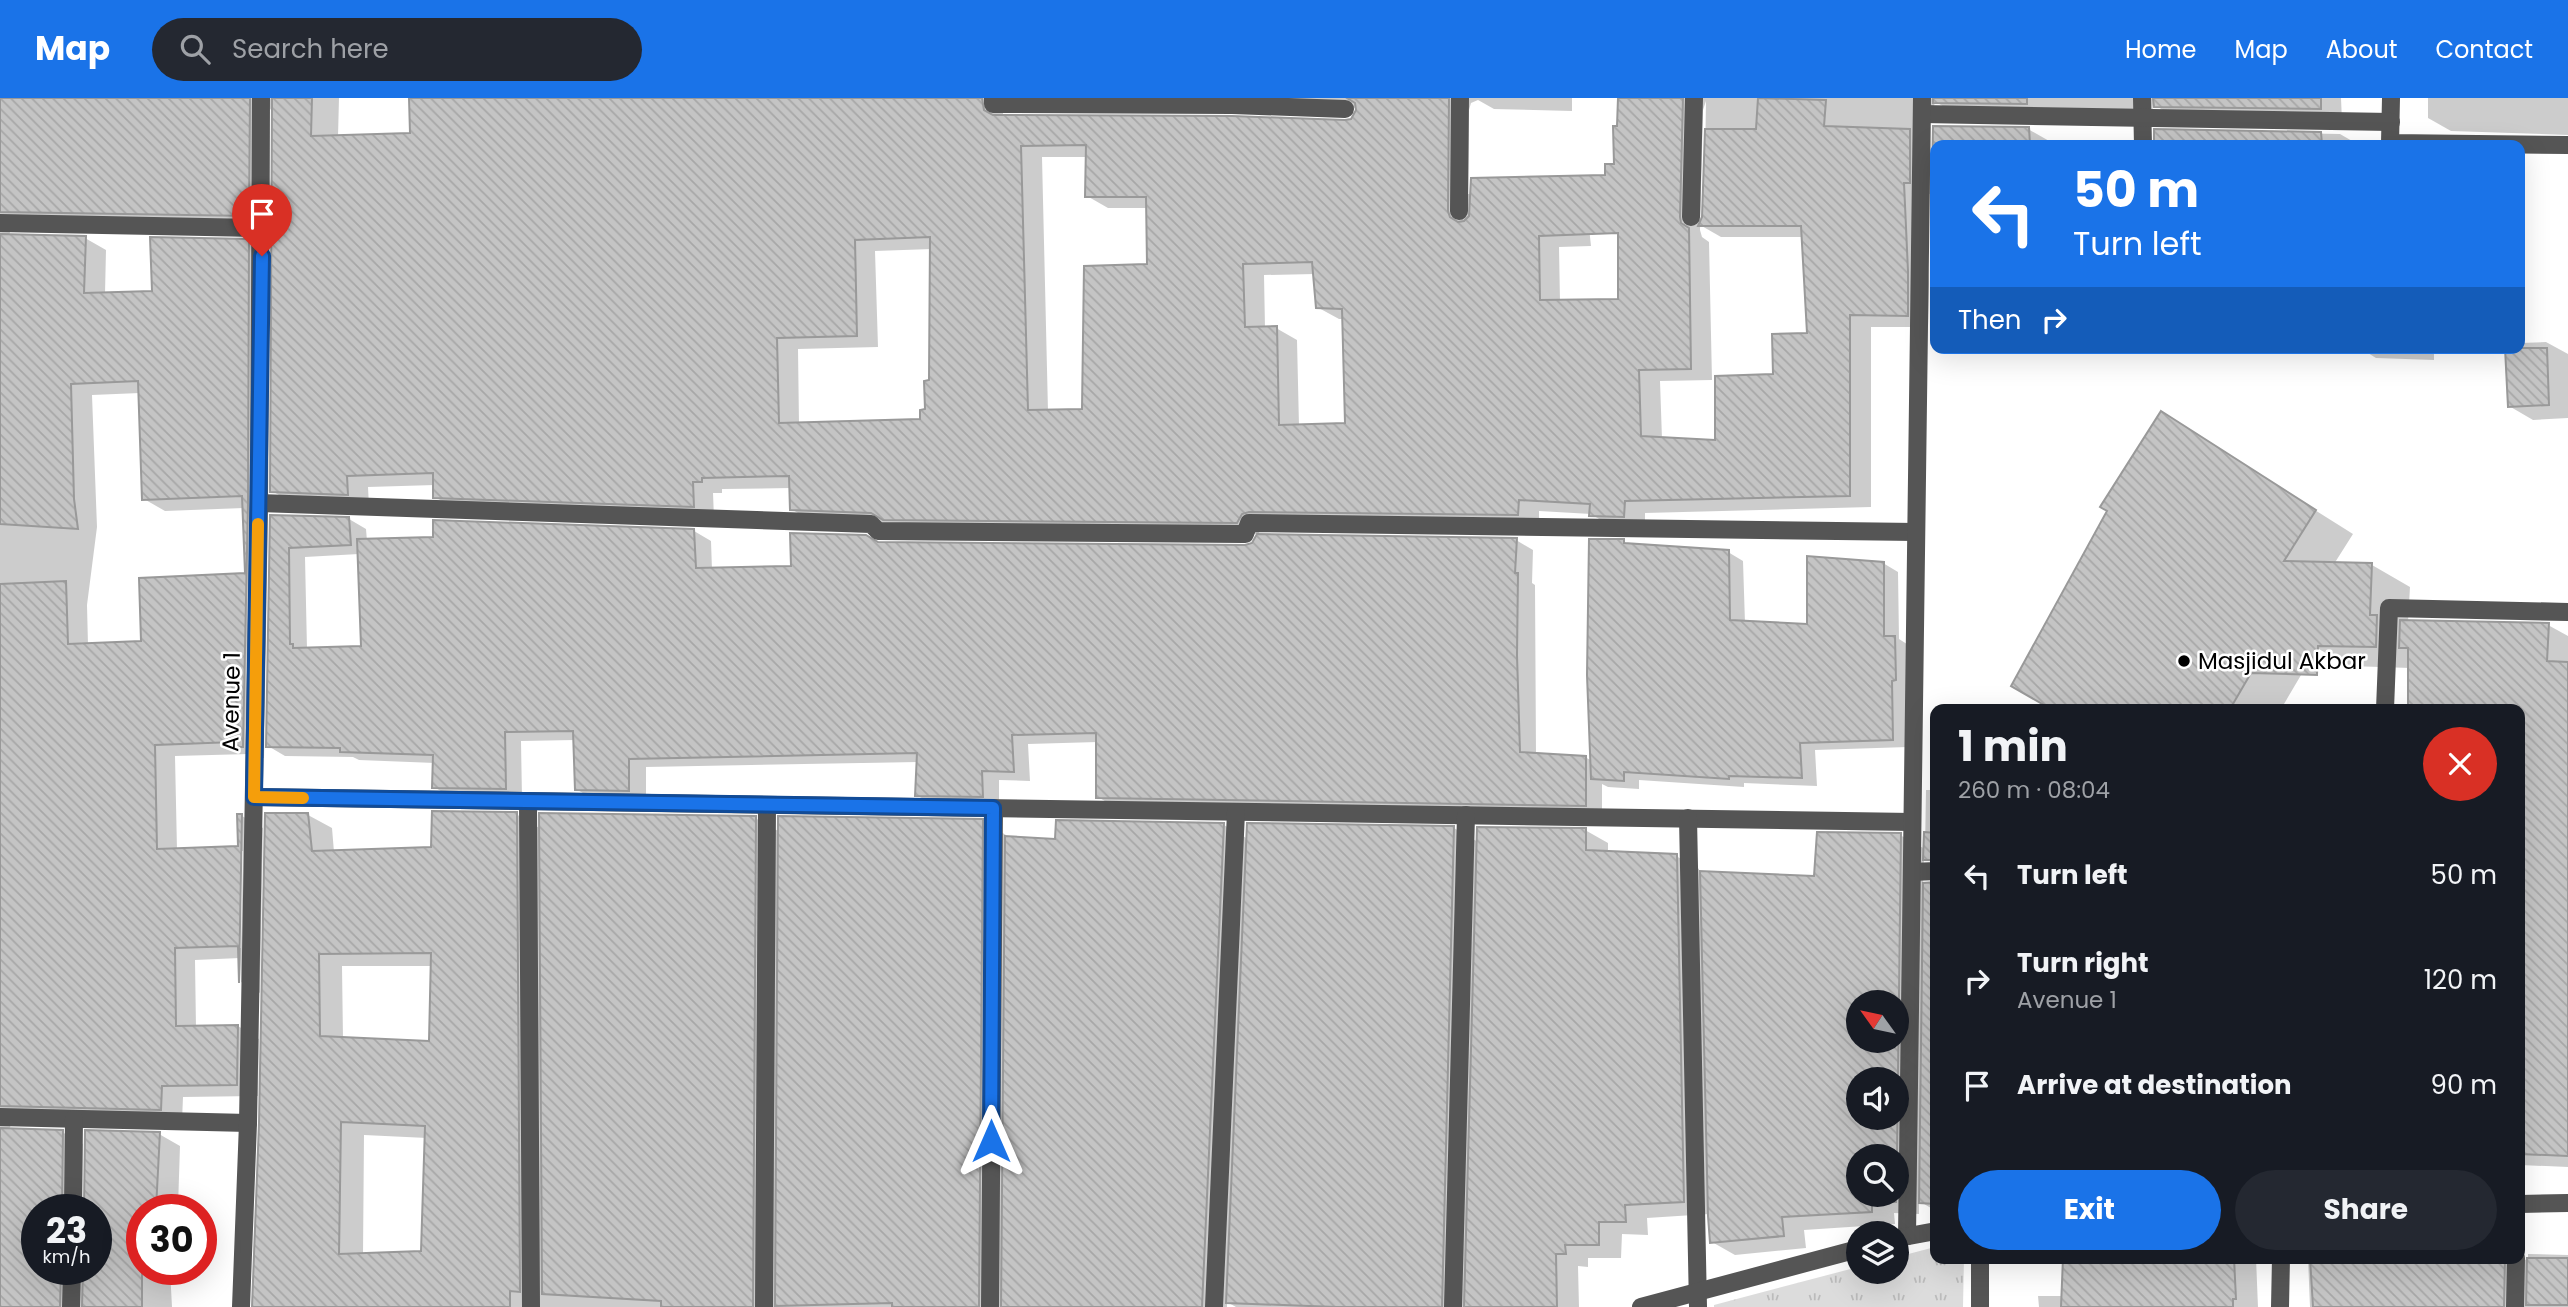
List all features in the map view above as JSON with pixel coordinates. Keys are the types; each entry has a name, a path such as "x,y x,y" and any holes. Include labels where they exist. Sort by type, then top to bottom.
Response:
{"street":[{"name":"Avenue 1","path":"241,1307 248,1123 259,503 261,98"},
{"path":"993,98 993,104 1232,101 1345,109"},
{"path":"1459,211 1460,98"},
{"path":"1691,217 1694,98"},
{"path":"2143,98 2143,140"},
{"path":"2390,140 2391,98"},
{"path":"1902,1221 1912,872 1922,106 2142,118 2391,122"},
{"path":"2525,145 2568,145"},
{"path":"0,223 262,229"},
{"path":"259,503 871,524 878,531 1245,534 1249,523 1916,532"},
{"path":"2385,704 2389,608 2568,612"},
{"path":"254,797 1912,821"},
{"path":"528,801 531,1307"},
{"path":"764,1307 766,805"},
{"path":"990,1307 993,808"},
{"path":"1214,1307 1236,812"},
{"path":"1453,1307 1466,815"},
{"path":"1688,818 1698,1300"},
{"path":"1912,872 1930,872"},
{"path":"0,1117 248,1123"},
{"path":"73,1194 74,1119"},
{"path":"2525,1204 2568,1203"},
{"path":"1909,1236 1930,1232"},
{"path":"1641,1307 1698,1300 1846,1253"},
{"path":"1980,1264 1980,1307"},
{"path":"2280,1307 2281,1264"},
{"path":"2515,1264 2515,1307"},
{"path":"71,1307 72,1285"}],"green space":[{"path":"1930,1248 1930,1264 1964,1264 1963,1307 1714,1305 1846,1270 1846,1284 1909,1284 1909,1254"}],"building":[{"path":"0,98 250,98 249,216 0,212"},
{"path":"272,98 312,98 311,136 410,133 409,98 982,98 984,110 993,115 1232,116 1345,120 1351,119 1356,110 1355,103 1347,98 1449,98 1448,211 1450,217 1458,222 1469,216 1471,178 1605,175 1605,164 1614,164 1613,126 1617,126 1618,98 1683,98 1680,217 1681,223 1689,228 1691,369 1639,370 1641,436 1715,440 1715,376 1773,374 1772,334 1807,333 1801,226 1698,226 1702,217 1705,129 1756,129 1758,98 1826,100 1824,126 1910,129 1910,183 1904,183 1908,316 1850,315 1850,496 1625,501 1624,517 1589,516 1590,504 1519,500 1518,515 1249,512 1242,514 1237,523 883,520 871,513 790,510 789,476 702,478 702,482 693,482 694,507 433,498 433,473 347,476 348,495 270,492","holes":["1086,145 1085,197 1146,197 1147,264 1084,266 1082,409 1028,410 1021,146","1618,233 1618,299 1540,300 1539,236","930,237 929,380 924,381 925,409 920,410 920,419 779,423 777,338 857,336 855,240","1312,262 1316,308 1342,309 1345,423 1279,425 1277,326 1245,327 1243,264"]},
{"path":"1933,98 2027,98 2027,104 1933,103"},
{"path":"2153,98 2321,98 2321,109 2154,107"},
{"path":"1933,126 2029,127 2030,140 1933,140"},
{"path":"2154,129 2321,132 2322,140 2154,140"},
{"path":"0,234 86,236 84,293 152,291 150,237 249,239 248,503 243,747 234,747 234,742 155,745 157,849 238,846 237,814 242,814 239,983 238,946 175,948 176,1026 238,1025 237,1085 162,1086 161,1110 0,1106 0,584 66,581 68,644 141,641 139,578 245,573 242,496 142,500 138,381 71,384 74,499 78,529 0,524"},
{"path":"2525,348 2547,348 2549,405 2508,407 2505,354 2525,354"},
{"path":"2161,411 2316,510 2284,561 2372,563 2370,615 2377,615 2376,647 2318,646 2317,675 2251,673 2233,704 2042,704 2011,686 2107,511 2100,507"},
{"path":"270,515 349,517 351,545 289,548 290,644 293,644 293,648 361,646 357,539 433,537 433,520 694,529 696,568 791,566 790,533 866,535 878,542 1245,545 1252,543 1257,534 1517,538 1515,573 1518,573 1520,752 1586,756 1586,806 1096,798 1096,733 1012,735 1014,772 982,771 983,797 915,796 917,753 629,759 629,791 575,790 573,731 505,732 506,789 432,788 433,755 340,752 340,748 266,747"},
{"path":"1589,539 1624,539 1624,543 1729,550 1730,620 1807,624 1807,556 1884,562 1884,636 1895,636 1896,680 1892,681 1893,740 1800,743 1802,778 1729,776 1729,779 1624,772 1624,781 1591,779 1587,675"},
{"path":"2400,620 2549,623 2547,661 2568,662 2568,1156 2525,1154 2525,704 2408,704 2408,648 2399,648"},
{"path":"432,811 517,812 520,1292 510,1291 510,1307 252,1307 259,1123 265,813 308,813 312,851 431,847","holes":["431,953 429,1041 320,1036 319,954","341,1122 425,1126 421,1251 339,1254"]},
{"path":"539,813 756,816 753,1307 661,1307 661,1301 542,1294"},
{"path":"778,816 983,819 979,1307 892,1307 892,1303 775,1306"},
{"path":"1056,820 1224,823 1202,1307 1001,1307 1005,836 1055,839"},
{"path":"1247,823 1454,826 1442,1307 1226,1303"},
{"path":"1477,827 1586,828 1586,850 1677,854 1684,1202 1625,1205 1626,1222 1599,1222 1599,1245 1565,1245 1566,1254 1556,1254 1557,1307 1464,1307"},
{"path":"1817,832 1901,833 1899,990 1846,990 1846,1054 1898,1054 1898,1067 1846,1067 1846,1130 1897,1130 1897,1144 1846,1144 1846,1207 1872,1207 1872,1212 1782,1217 1784,1236 1710,1243 1700,871 1814,876"},
{"path":"1924,832 1930,832 1930,860 1923,860"},
{"path":"1930,882 1930,1204 1919,1203 1923,883"},
{"path":"0,1128 63,1130 62,1194 21,1194 21,1285 61,1285 60,1307 0,1307"},
{"path":"85,1130 160,1132 157,1194 126,1194 126,1285 142,1285 142,1307 82,1307 83,1285 112,1285 112,1194 84,1194"},
{"path":"2527,1258 2568,1258 2568,1305 2526,1305"},
{"path":"2063,1264 2234,1264 2236,1299 2233,1299 2233,1307 2061,1307"},
{"path":"2310,1264 2505,1264 2504,1307 2313,1307"}],"slow traffic":[{"path":"258,524 254,797 303,798"}],"place":[{"name":"Masjidul Akbar","path":"2184,661"}],"route":[{"path":"262,256 254,797 993,808 991,1141"}]}
